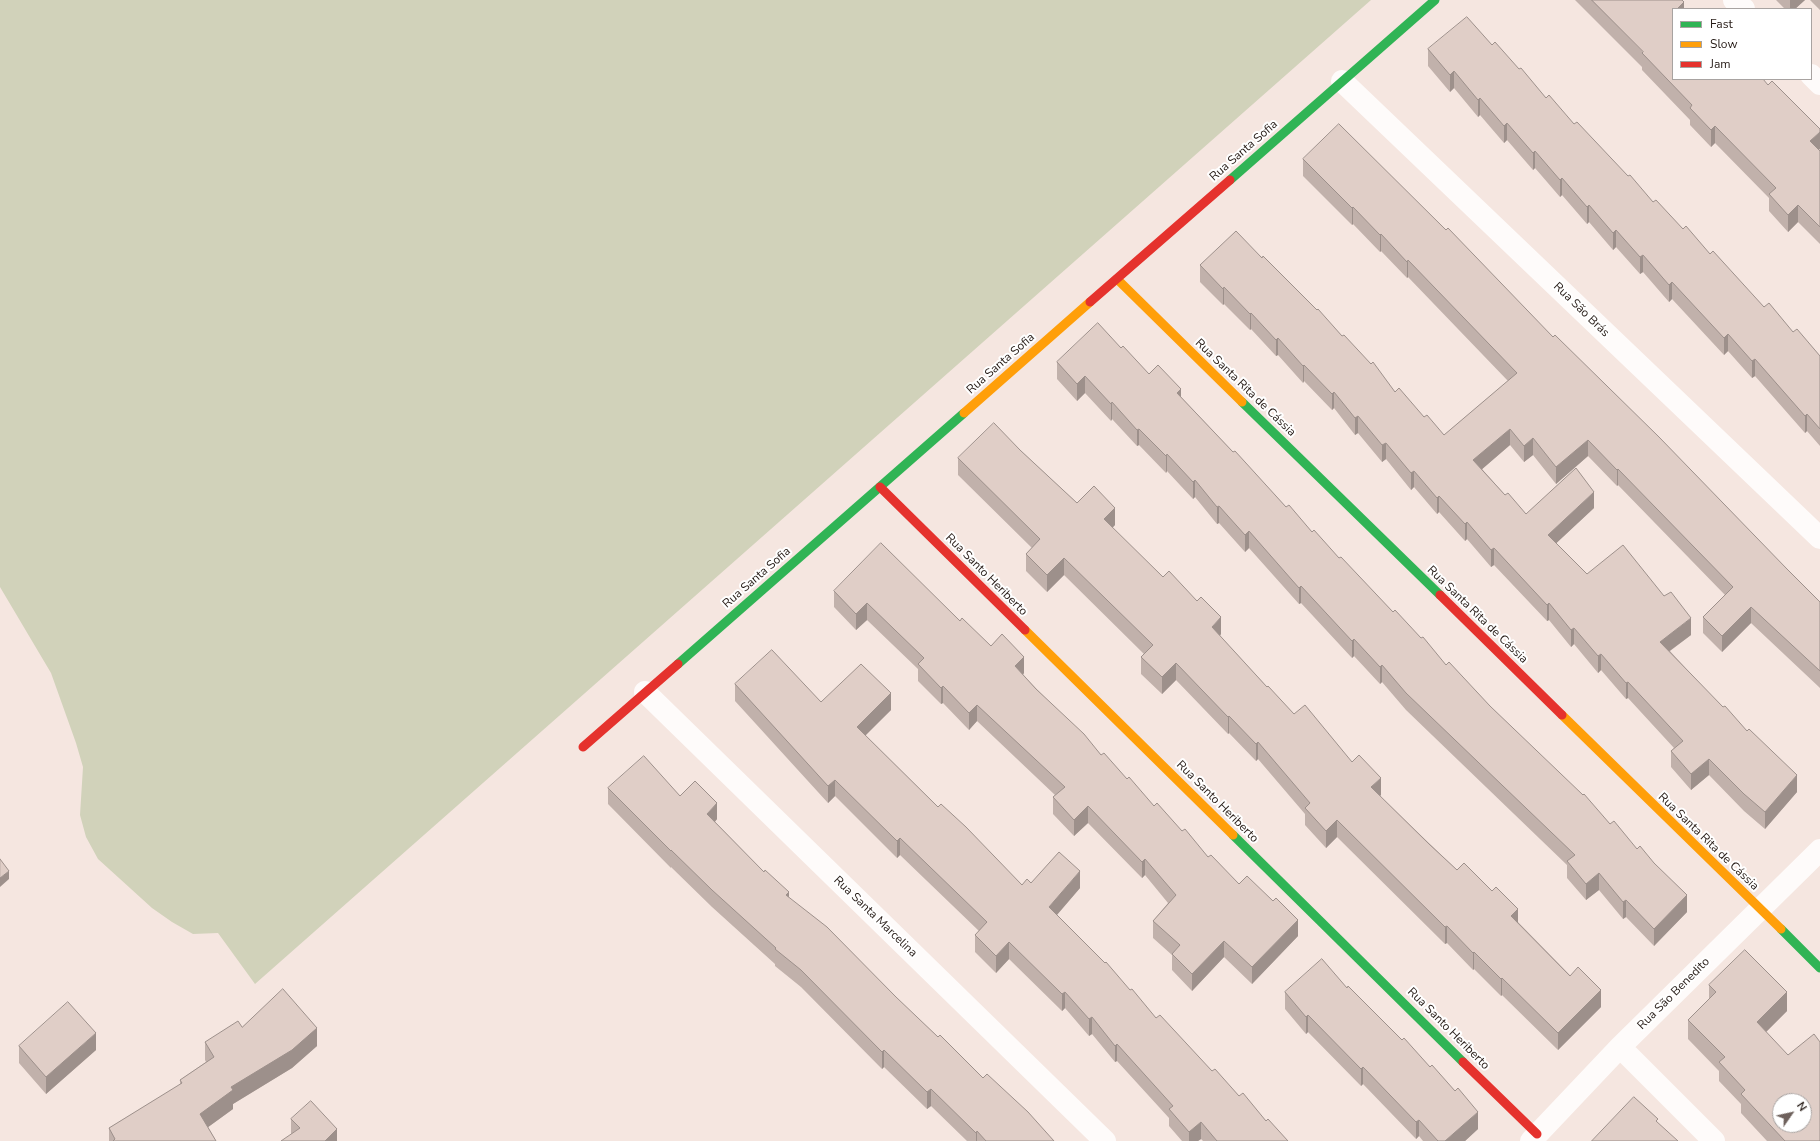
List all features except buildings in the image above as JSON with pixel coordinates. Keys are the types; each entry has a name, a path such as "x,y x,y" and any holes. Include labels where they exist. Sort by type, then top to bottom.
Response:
{"street":[{"name":"Rua Santa Sofia","path":"583,747 1435,0"},
{"path":"1734,0 1743,8"},
{"path":"1812,76 1820,84"},
{"name":"Rua São Brás","path":"1342,81 1820,538"},
{"name":"Rua Santa Rita de Cássia","path":"1117,279 1820,968"},
{"name":"Rua Santo Heriberto","path":"880,487 1534,1138"},
{"name":"Rua Santa Marcelina","path":"645,692 1105,1141"},
{"name":"Rua São Benedito","path":"1534,1138 1620,1048 1820,850"},
{"path":"1620,1048 1714,1141"}],"green space":[{"path":"0,0 1371,0 255,984 218,933 193,934 172,922 152,908 98,859 86,837 80,815 83,767 51,673 0,587"}],"traffic: fast":[{"path":"1230,180 1435,0"},
{"path":"1242,402 1440,595"},
{"path":"678,664 964,413"},
{"path":"1233,835 1463,1062"},
{"path":"1781,929 1820,968"}],"traffic: slow":[{"path":"1117,279 1242,402"},
{"path":"964,413 1090,302"},
{"path":"1025,630 1233,835"},
{"path":"1562,715 1781,929"}],"traffic: jam":[{"path":"1090,302 1230,180"},
{"path":"880,487 1025,630"},
{"path":"1440,595 1562,715"},
{"path":"583,747 678,664"},
{"path":"1463,1062 1537,1134"}]}
